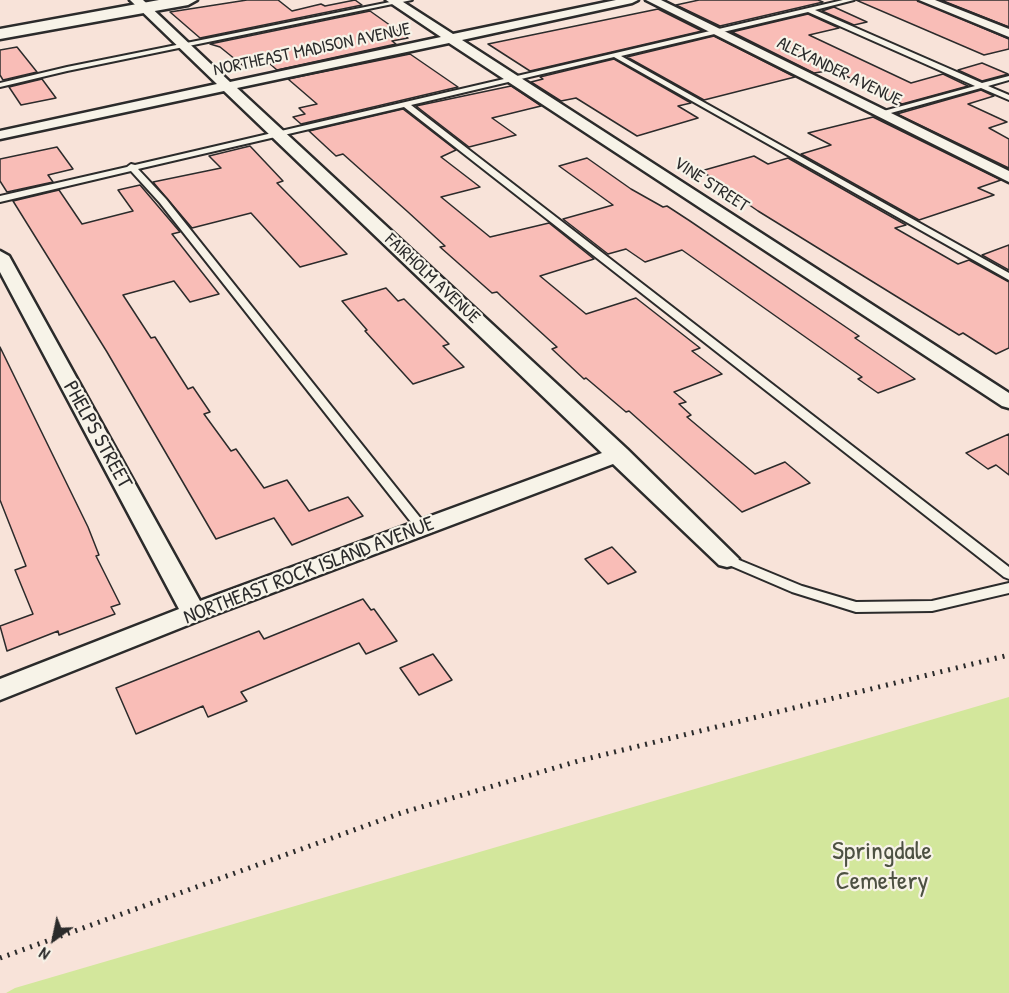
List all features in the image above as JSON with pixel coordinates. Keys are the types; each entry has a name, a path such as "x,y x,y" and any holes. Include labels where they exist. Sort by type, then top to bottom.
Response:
{"main road":[{"path":"0,34 141,4 188,0"}],"street":[{"name":"NORTHEAST MADISON AVENUE","path":"0,135 633,0"},
{"name":"ALEXANDER AVENUE","path":"652,0 1009,177"},
{"path":"925,0 1009,33"},
{"name":"VINE STREET","path":"399,1 452,39 1009,402"},
{"name":"FAIRHOLM AVENUE","path":"141,4 727,559"},
{"name":"PHELPS STREET","path":"0,256 194,613"},
{"name":"NORTHEAST ROCK ISLAND AVENUE","path":"0,690 194,613 618,454"}],"lane":[{"path":"0,199 131,166 851,0"},
{"path":"0,85 399,1"},
{"path":"806,9 1009,98"},
{"path":"615,55 1009,278"},
{"path":"883,114 1009,78"},
{"path":"404,103 1009,574"},
{"path":"131,166 163,201 422,528"},
{"path":"727,559 797,589 856,607 932,606 1009,588"}],"path":[{"path":"0,958 207,881 401,813 582,760 1009,655"}],"green space":[{"name":"Springdale Cemetery","path":"1009,697 1009,993 6,993 15,988"}],"building":[{"path":"247,0 278,0 292,11 321,4 325,6 355,0 362,5 200,38 170,12"},
{"path":"699,0 818,0 823,2 720,26 676,5"},
{"path":"856,0 917,0 1009,39 1009,49 984,55"},
{"path":"941,0 1009,0 1009,27"},
{"path":"834,7 867,22 854,25 822,11"},
{"path":"658,9 702,31 530,71 488,44"},
{"path":"370,11 408,38 392,41 396,44 277,70 270,64 246,68 220,47 210,44"},
{"path":"808,14 839,28 809,35 911,83 943,74 968,86 902,104 834,70 814,73 732,32"},
{"path":"714,36 795,77 704,100 627,57"},
{"path":"17,47 37,72 3,80 0,75 0,50"},
{"path":"410,54 458,87 301,124 293,117 305,114 299,108 317,104 288,79"},
{"path":"614,59 691,103 678,106 698,118 637,136 576,98 561,101 531,82 543,79 540,77"},
{"path":"982,63 1008,74 982,81 958,70"},
{"path":"42,79 56,98 21,105 9,87"},
{"path":"511,86 541,106 492,118 516,135 469,147 416,106"},
{"path":"981,90 994,96 968,104 1007,122 989,128 1009,139 1009,168 897,114"},
{"path":"403,109 456,150 441,157 480,187 441,197 490,237 549,223 594,259 540,276 586,314 636,298 700,348 692,351 722,374 674,392 686,402 679,404 691,415 687,417 755,474 785,462 810,483 742,512 629,411 626,412 586,378 584,379 552,349 557,347 497,292 492,293 440,247 445,246 343,154 336,156 309,131"},
{"path":"873,117 1001,180 978,188 994,195 919,220 801,154 831,145 808,133"},
{"path":"250,146 283,181 277,183 347,254 300,267 251,213 192,228 153,182 221,168 209,156"},
{"path":"57,147 73,169 48,175 53,182 7,192 0,181 0,159"},
{"path":"754,156 768,164 788,158 906,225 895,228 958,264 969,260 1009,282 1009,348 996,354 963,333 959,335 758,211 745,202 749,201 701,171"},
{"path":"587,158 631,189 663,207 667,206 690,221 859,336 855,338 915,379 878,393 858,379 862,377 682,250 645,262 626,249 608,254 563,219 613,205 559,166"},
{"path":"140,185 180,232 172,234 219,294 190,302 174,281 123,295 151,338 155,337 188,389 193,387 210,412 204,414 231,451 236,449 264,488 287,480 309,511 348,497 363,516 292,545 274,518 216,539 107,352 13,201 59,190 82,224 133,211 118,190"},
{"path":"1009,245 1009,270 982,255"},
{"path":"386,288 398,301 404,299 449,344 443,346 464,367 413,384 365,331 367,330 342,301"},
{"path":"0,347 88,527 99,555 96,556 120,604 111,607 115,614 59,635 58,631 7,651 0,626 33,614 15,570 26,566 0,500"},
{"path":"1009,434 1009,475 996,465 988,469 966,453"},
{"path":"612,547 636,572 608,584 585,559"},
{"path":"363,599 371,610 374,609 397,641 366,654 359,643 241,692 247,701 208,717 203,706 136,734 116,688 259,631 264,639"},
{"path":"433,654 452,680 419,695 400,668"}]}
